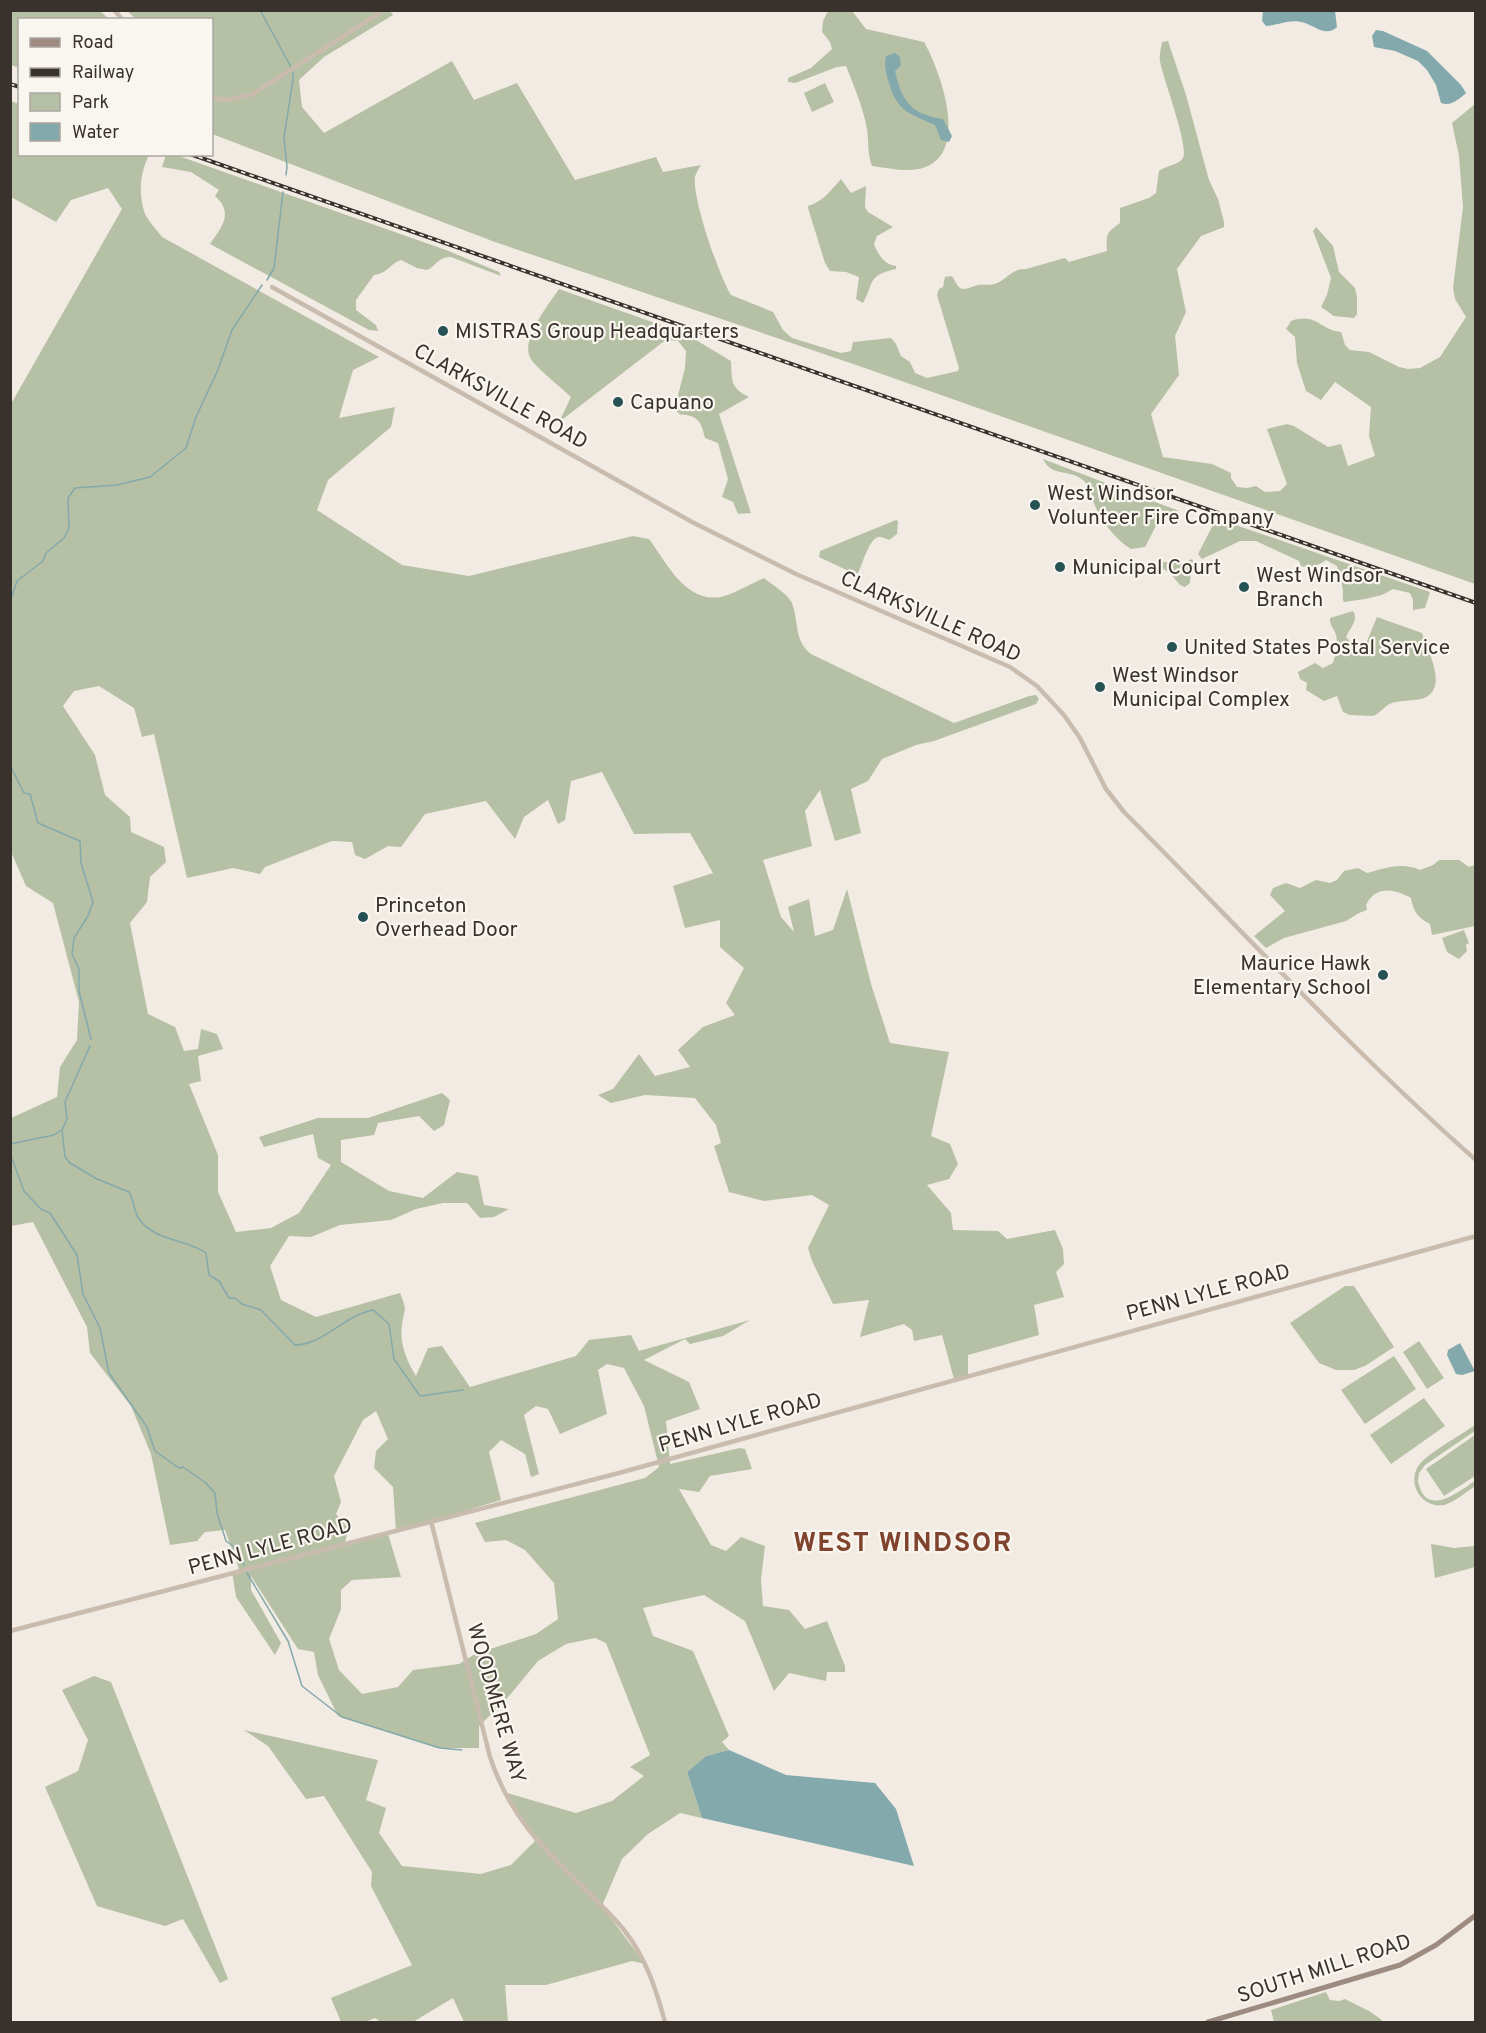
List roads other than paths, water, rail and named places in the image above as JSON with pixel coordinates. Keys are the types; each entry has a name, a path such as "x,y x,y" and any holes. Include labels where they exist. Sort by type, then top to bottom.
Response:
{"main road":[{"name":"SOUTH MILL ROAD","path":"1208,2022 1400,1965 1430,1949 1476,1915"}],"street":[{"path":"213,98 236,99 253,94 384,10"},
{"name":"CLARKSVILLE ROAD","path":"272,287 692,522 802,577 996,659 1029,679 1064,715 1080,738 1106,789 1124,812 1368,1059 1429,1119 1476,1160"},
{"name":"PENN LYLE ROAD","path":"10,1631 619,1473 1157,1322 1476,1236"},
{"name":"WOODMERE WAY","path":"431,1521 490,1757 501,1786 531,1834 615,1919 632,1941 652,1977 665,2022"}],"water":[{"path":"1263,11 1335,11 1337,27 1325,31 1295,21 1266,26 1262,21"},
{"path":"1376,30 1427,51 1466,93 1451,103 1441,103 1436,85 1418,61 1395,51 1374,47 1372,36"},
{"path":"895,53 900,57 901,65 895,71 905,98 910,105 923,114 943,119 952,136 949,142 941,140 935,125 906,111 896,101 885,66 886,56"},
{"path":"1460,1343 1475,1371 1462,1375 1456,1374 1447,1355 1448,1350"},
{"path":"729,1750 786,1775 875,1783 896,1809 914,1866 702,1818 687,1772 706,1756"}],"waterway":[{"path":"260,10 291,67"},
{"path":"286,175 284,137 293,72"},
{"path":"267,280 274,268 283,192"},
{"path":"10,617 11,599 17,581 43,561 46,553 64,538 69,529 68,498 75,488 117,485 150,477 186,448 196,417 217,372 232,330 262,285"},
{"path":"10,765 24,793 30,794 38,823 80,841 81,863 93,902 88,916 74,938 72,954 79,969 79,991 91,1039"},
{"path":"90,1046 65,1102 67,1119 62,1130 65,1157 70,1163 97,1179 129,1192 139,1219 154,1232 206,1253 209,1275 219,1281 229,1298 235,1298 242,1304 261,1310 295,1345 315,1340 353,1318 373,1310 389,1324 394,1359 420,1396 463,1390"},
{"path":"10,1144 54,1135 61,1130"},
{"path":"10,1153 24,1191 41,1209 50,1213 77,1255 83,1294 100,1328 109,1373 147,1427 155,1451 206,1483 215,1493 217,1513 226,1541 233,1546 244,1565"},
{"path":"247,1573 288,1641 302,1686 342,1717 440,1748 462,1750"}],"railway":[{"path":"10,84 18,86"},
{"path":"196,156 1476,603"}],"place":[{"name":"MISTRAS Group Headquarters","path":"443,331"},
{"name":"Capuano","path":"618,402"},
{"name":"West Windsor Volunteer Fire Company","path":"1035,505"},
{"name":"Municipal Court","path":"1060,567"},
{"name":"West Windsor Branch","path":"1244,587"},
{"name":"United States Postal Service","path":"1172,647"},
{"name":"West Windsor Municipal Complex","path":"1100,687"},
{"name":"Princeton Overhead Door","path":"363,917"},
{"name":"Maurice Hawk Elementary School","path":"1383,975"}],"district":[{"name":"WEST WINDSOR","path":"903,1542"}]}
